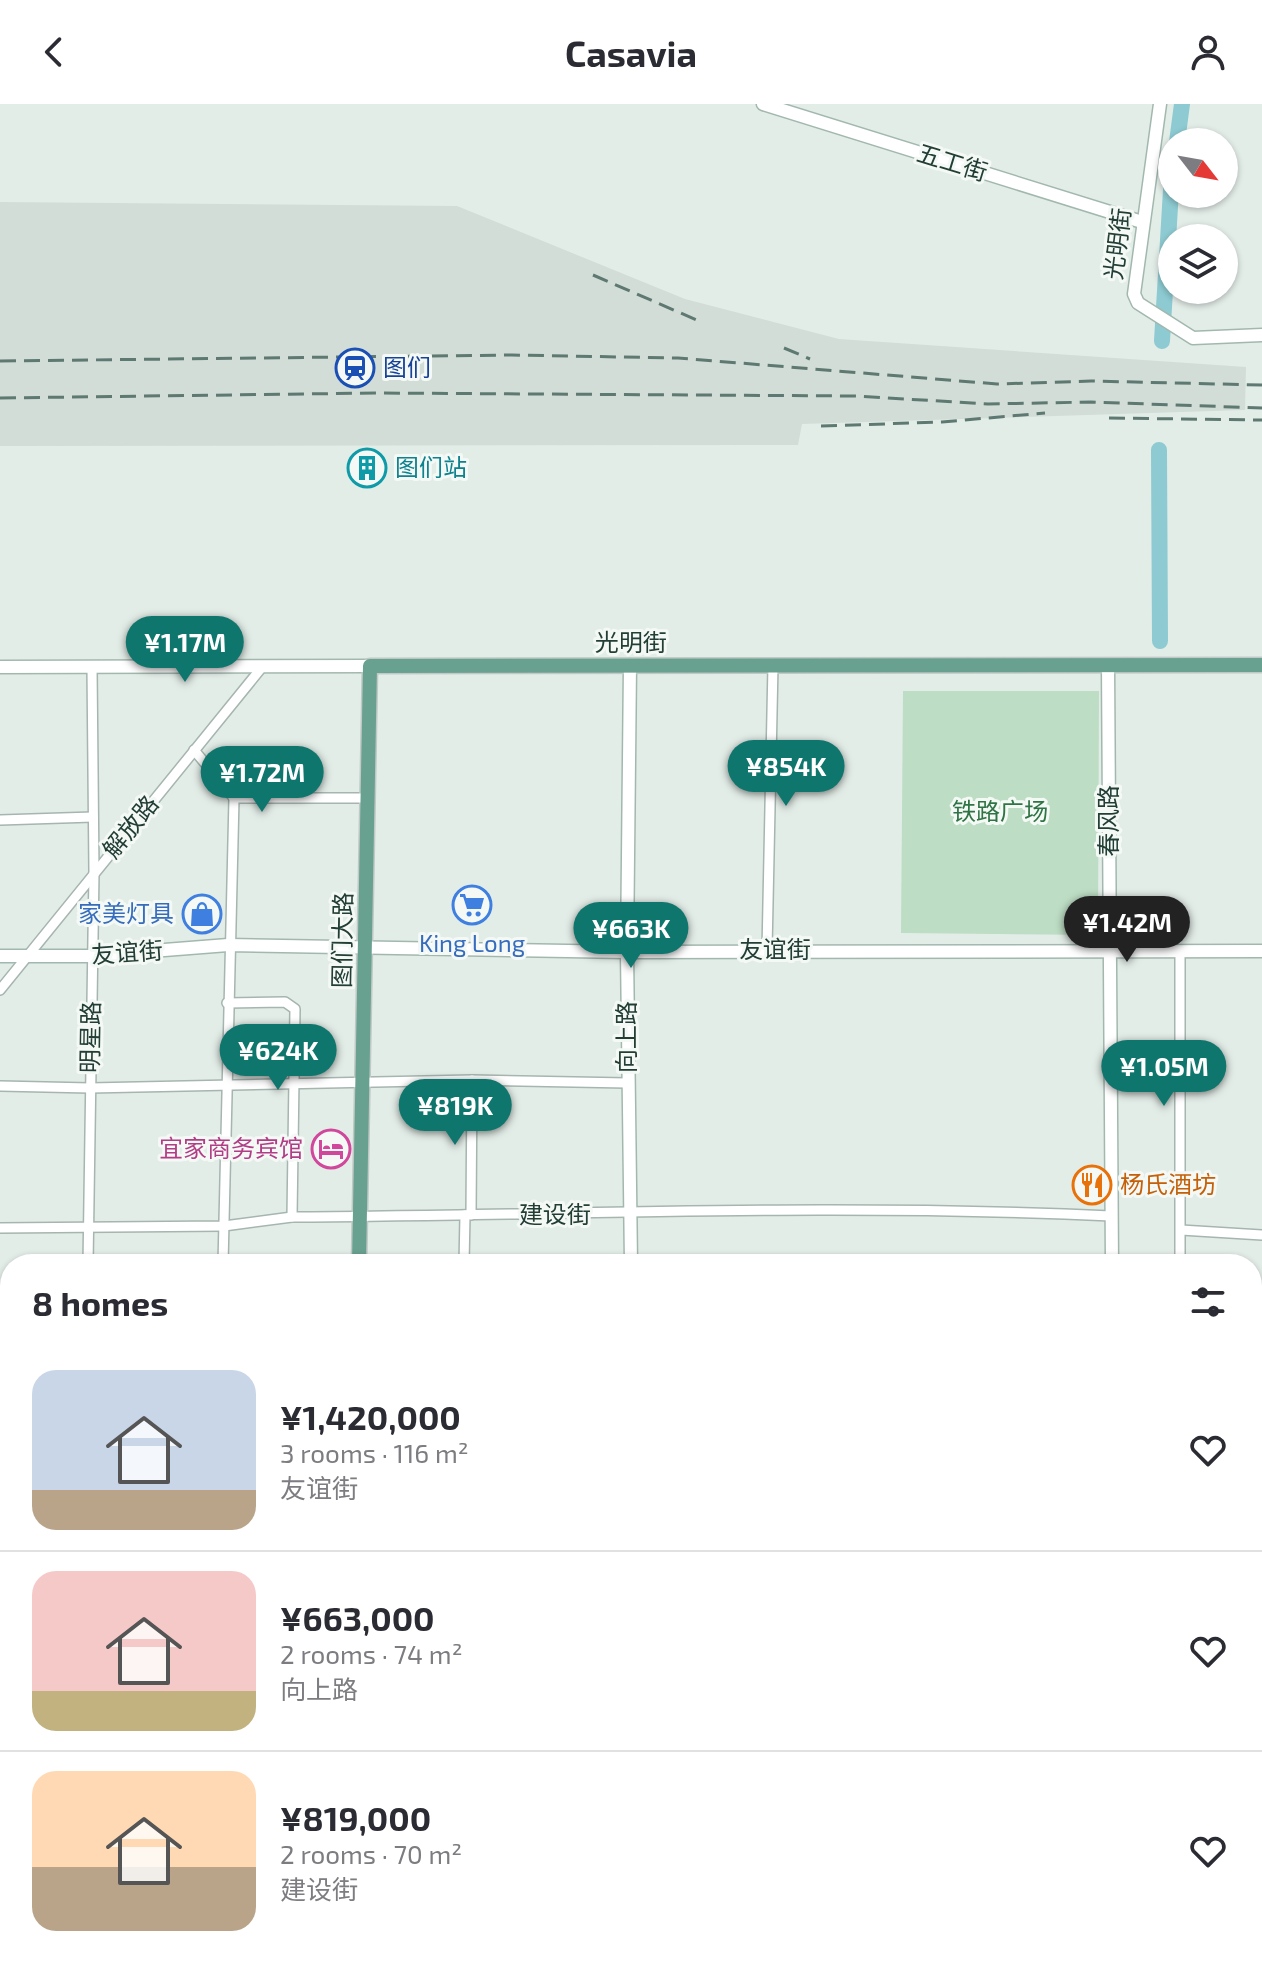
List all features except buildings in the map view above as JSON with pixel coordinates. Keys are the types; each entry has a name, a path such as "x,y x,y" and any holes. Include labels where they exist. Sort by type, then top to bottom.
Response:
{"main road":[{"name":"光明街","path":"370,666 1262,665"},
{"name":"图们大路","path":"359,1254 370,666"}],"street":[{"name":"五工街","path":"763,104 1142,222"},
{"name":"光明街","path":"1160,104 1134,294 1138,303 1193,338 1262,335"},
{"name":"向上路","path":"630,665 627,1083 631,1254"},
{"path":"767,950 773,665"},
{"name":"春风路","path":"1108,665 1112,1254"},
{"name":"解放路","path":"0,990 263,666"},
{"name":"光明街","path":"0,667 370,666"},
{"name":"明星路","path":"88,1254 94,872 92,667"},
{"path":"194,750 234,798 228,945 223,1254"},
{"path":"234,798 367,798"},
{"path":"0,820 93,817"},
{"name":"友谊街","path":"0,956 92,955 228,945 365,945 627,952 1262,951"},
{"path":"1180,951 1180,1254"},
{"path":"227,1003 285,1002 295,1009 292,1217"},
{"path":"465,1254 472,1080"},
{"path":"0,1086 90,1088 472,1080 627,1083"},
{"name":"建设街","path":"0,1228 224,1226 292,1217 360,1216 1010,1211 1111,1216"},
{"path":"1181,1230 1262,1235"}],"shaded area":[{"path":"0,202 457,206 685,299 839,339 1246,367 1245,410 802,424 798,445 0,446"}],"green space":[{"name":"铁路广场","path":"903,691 1099,691 1098,935 901,933"}],"waterway":[{"path":"1179,128 1182,104"},
{"path":"1162,341 1170,208"},
{"path":"1159,450 1160,641"}],"railway":[{"path":"593,275 699,321"},
{"path":"784,348 810,359"},
{"path":"0,361 512,355 678,358 997,384 1091,381 1262,385"},
{"path":"0,398 376,393 856,396 988,404 1091,402 1262,408"},
{"path":"821,426 942,422 1045,413"},
{"path":"1109,418 1262,420"}],"place":[{"name":"图们","path":"355,368"},
{"name":"图们站","path":"367,468"},
{"name":"King Long","path":"472,905"},
{"name":"家美灯具","path":"202,914"},
{"name":"宜家商务宾馆","path":"331,1149"},
{"name":"杨氏酒坊","path":"1092,1185"}]}
